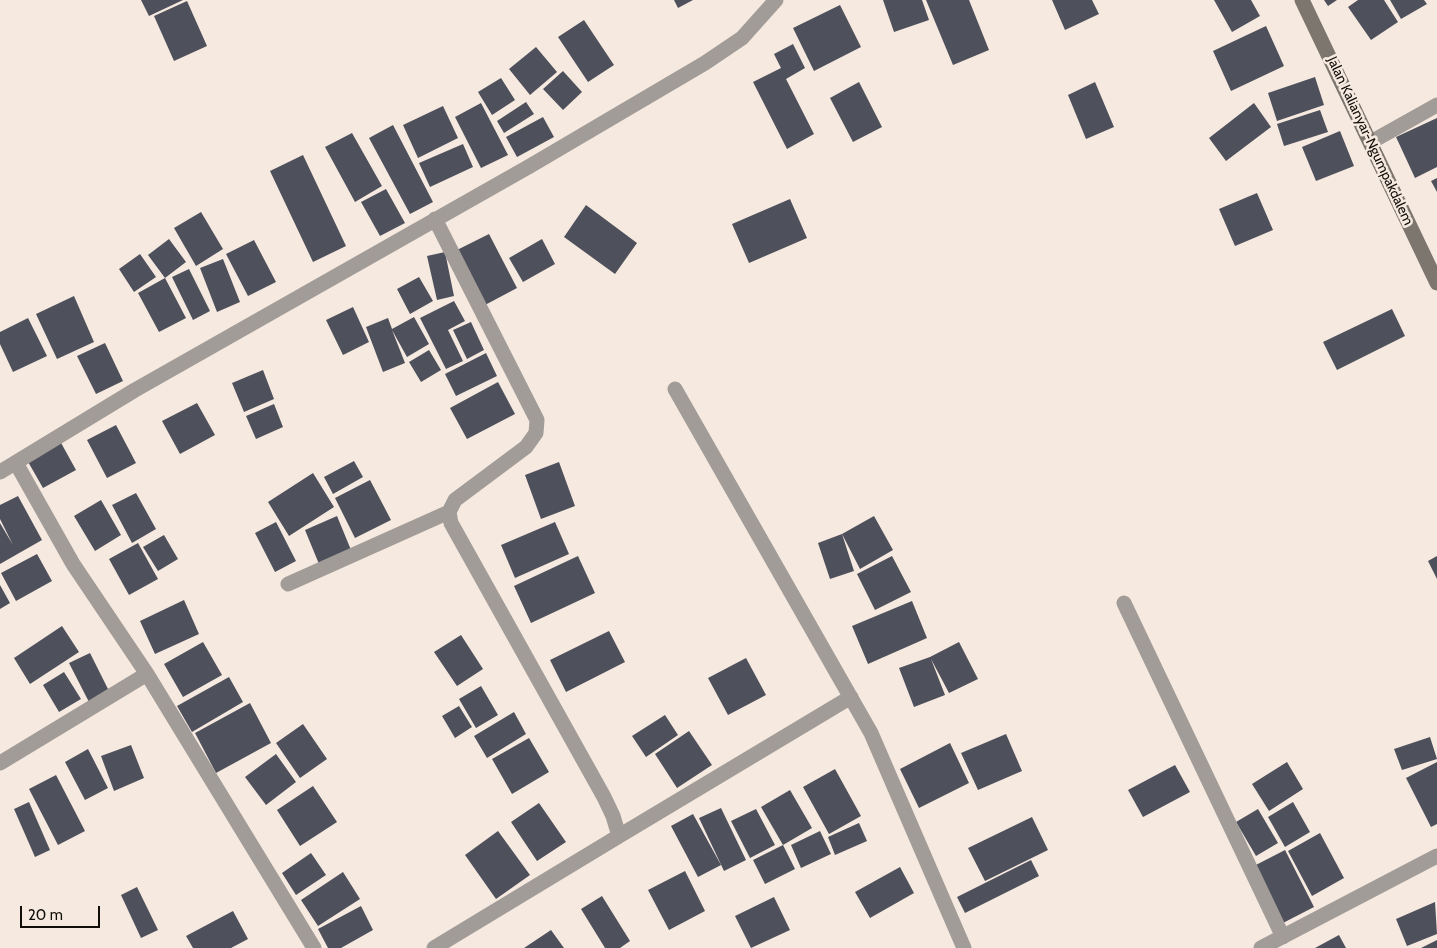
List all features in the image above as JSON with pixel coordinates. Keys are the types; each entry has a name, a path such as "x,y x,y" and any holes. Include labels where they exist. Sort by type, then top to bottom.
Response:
{"street":[{"path":"0,472 135,390 435,220 705,63 742,38 776,0"},
{"name":"Jalan Kalianyar-Ngumpakdalem","path":"1302,0 1437,283"},
{"path":"1370,142 1437,105"},
{"path":"435,220 538,420 536,433 526,447 455,500 449,512 450,523 604,797 619,836"},
{"path":"675,389 851,697 874,742 964,948"},
{"path":"16,463 73,564 147,674 314,948"},
{"path":"288,584 449,512"},
{"path":"1124,604 1283,937"},
{"path":"0,763 147,674"},
{"path":"434,948 851,697"},
{"path":"1261,948 1437,856"}],"building":[{"path":"141,0 183,0 149,16"},
{"path":"674,0 693,0 678,8"},
{"path":"883,0 922,0 929,20 894,32"},
{"path":"926,0 969,0 989,50 953,65"},
{"path":"1052,0 1092,0 1099,14 1065,30"},
{"path":"1214,0 1251,0 1260,16 1232,32"},
{"path":"1324,0 1337,0 1328,6"},
{"path":"1358,0 1384,0 1398,22 1371,40 1348,7"},
{"path":"1390,0 1424,0 1427,4 1401,19"},
{"path":"187,1 207,46 174,61 154,16"},
{"path":"840,5 861,47 814,71 793,28"},
{"path":"584,20 614,65 588,82 558,37"},
{"path":"1266,26 1284,66 1231,91 1213,51"},
{"path":"793,44 805,68 786,79 814,134 787,149 753,82 781,68 774,54"},
{"path":"536,47 557,72 530,95 509,69"},
{"path":"563,71 582,92 563,110 543,89"},
{"path":"1315,77 1324,105 1277,121 1268,93"},
{"path":"501,78 515,100 492,115 478,92"},
{"path":"859,82 882,127 853,142 830,98"},
{"path":"1095,82 1114,127 1086,139 1068,95"},
{"path":"526,102 534,114 504,133 497,121"},
{"path":"481,103 508,155 481,168 455,117"},
{"path":"1254,103 1271,127 1226,161 1209,138"},
{"path":"443,106 458,138 418,158 403,125"},
{"path":"1320,110 1328,132 1284,146 1277,124"},
{"path":"543,117 554,137 517,157 506,137"},
{"path":"1437,118 1437,167 1415,178 1396,137"},
{"path":"393,125 433,202 410,214 369,138"},
{"path":"1340,131 1354,166 1316,181 1302,147"},
{"path":"352,133 382,186 355,202 325,147"},
{"path":"463,144 473,167 430,187 419,163"},
{"path":"303,155 346,246 313,262 270,171"},
{"path":"1437,178 1437,192 1431,181"},
{"path":"386,189 405,223 380,236 361,202"},
{"path":"1257,193 1273,230 1235,246 1219,209"},
{"path":"790,199 807,238 749,263 732,224"},
{"path":"586,205 637,243 615,274 564,237"},
{"path":"201,212 223,249 196,266 174,228"},
{"path":"489,234 517,288 485,305 457,250"},
{"path":"169,239 186,262 165,278 148,255"},
{"path":"542,239 555,264 523,282 509,258"},
{"path":"254,240 276,282 248,296 226,254"},
{"path":"445,252 454,296 437,300 427,256"},
{"path":"140,254 156,277 134,292 119,269"},
{"path":"223,259 240,302 217,312 200,268"},
{"path":"189,269 210,311 193,320 172,277"},
{"path":"419,277 433,301 410,314 397,289"},
{"path":"165,278 186,318 159,332 138,293"},
{"path":"74,296 94,342 57,359 36,314"},
{"path":"454,301 465,321 448,330 463,361 446,369 420,318"},
{"path":"353,307 369,342 343,355 326,320"},
{"path":"1392,309 1405,336 1337,370 1323,342"},
{"path":"414,317 429,344 407,357 392,330 405,363 383,372 366,327 388,318 392,329"},
{"path":"28,318 47,356 13,372 0,344 0,332"},
{"path":"471,322 484,350 467,359 453,330"},
{"path":"105,343 123,381 96,394 77,356"},
{"path":"429,350 441,370 421,382 409,362"},
{"path":"486,353 497,376 456,396 445,374"},
{"path":"263,370 274,399 244,412 232,383"},
{"path":"498,382 515,414 467,439 450,408"},
{"path":"197,403 215,435 180,454 162,421"},
{"path":"274,404 283,427 256,439 246,416"},
{"path":"116,425 136,463 107,478 87,440"},
{"path":"60,441 76,470 43,488 27,460"},
{"path":"354,461 363,477 333,494 324,477"},
{"path":"559,462 575,506 541,519 525,475"},
{"path":"313,473 334,507 289,536 268,502"},
{"path":"370,480 391,520 355,538 335,498"},
{"path":"136,493 156,529 132,543 112,505"},
{"path":"18,496 42,540 0,564 0,523 13,545 0,519 0,505"},
{"path":"101,500 121,535 95,551 74,516"},
{"path":"337,516 351,550 319,564 305,530"},
{"path":"874,516 893,550 860,569 842,534"},
{"path":"276,522 296,561 275,572 255,533"},
{"path":"555,522 569,554 515,578 501,545"},
{"path":"842,534 854,571 830,579 818,543"},
{"path":"164,535 178,559 158,571 143,547"},
{"path":"138,543 158,579 129,595 109,559"},
{"path":"37,554 52,581 16,601 1,573"},
{"path":"578,556 595,593 531,623 514,586"},
{"path":"892,556 911,592 875,610 857,574"},
{"path":"1437,556 1437,579 1428,561"},
{"path":"0,585 10,603 0,609"},
{"path":"184,600 199,634 155,654 140,621"},
{"path":"912,601 927,638 868,664 852,626"},
{"path":"62,626 79,652 30,684 14,658"},
{"path":"609,631 625,662 566,692 550,660"},
{"path":"461,635 483,669 457,686 434,652"},
{"path":"203,642 222,675 183,697 164,664"},
{"path":"959,642 978,679 949,693 931,659 945,695 914,707 899,668 930,657"},
{"path":"90,653 110,693 90,704 69,663"},
{"path":"746,658 766,695 728,715 708,678"},
{"path":"64,672 81,699 59,712 43,685"},
{"path":"229,677 243,702 192,732 177,706"},
{"path":"481,686 498,715 476,728 459,699"},
{"path":"250,703 271,743 216,773 195,733"},
{"path":"459,706 472,727 455,738 442,716"},
{"path":"514,712 526,734 487,758 474,736"},
{"path":"665,715 678,735 646,757 632,736"},
{"path":"303,724 327,759 300,778 276,743"},
{"path":"689,731 712,765 677,788 655,754"},
{"path":"1006,734 1022,771 978,790 961,753"},
{"path":"1430,737 1437,759 1402,770 1394,749"},
{"path":"529,738 549,772 512,794 492,759"},
{"path":"950,743 969,783 919,808 900,769"},
{"path":"131,745 144,778 114,791 101,756"},
{"path":"88,749 108,788 85,800 65,762"},
{"path":"276,754 296,782 266,805 245,777"},
{"path":"1287,762 1303,789 1269,811 1252,784"},
{"path":"1437,762 1437,824 1431,827 1406,778"},
{"path":"1175,765 1190,792 1143,817 1128,790"},
{"path":"835,769 861,816 829,834 803,787"},
{"path":"56,775 85,831 58,845 29,789"},
{"path":"313,786 337,822 300,846 277,810"},
{"path":"790,790 812,828 783,845 761,807"},
{"path":"29,802 50,850 35,857 14,809"},
{"path":"1293,802 1310,832 1285,847 1268,817"},
{"path":"539,803 566,842 537,861 511,822"},
{"path":"721,808 746,860 724,871 699,818"},
{"path":"756,809 775,845 750,858 731,821"},
{"path":"1258,809 1278,843 1256,856 1236,822"},
{"path":"693,814 721,865 698,877 671,826"},
{"path":"1032,817 1048,850 985,881 968,848"},
{"path":"859,823 867,841 835,855 828,837"},
{"path":"498,831 530,875 496,899 465,855"},
{"path":"820,831 831,854 801,868 791,845"},
{"path":"1320,833 1344,878 1312,896 1288,851"},
{"path":"783,845 795,869 765,884 753,860"},
{"path":"1285,850 1314,907 1281,924 1252,867"},
{"path":"311,853 326,875 296,895 282,873"},
{"path":"1031,860 1039,876 965,913 957,897"},
{"path":"900,867 914,893 870,918 855,892"},
{"path":"685,871 705,911 669,930 648,890"},
{"path":"343,872 360,899 318,926 301,900"},
{"path":"137,887 158,930 141,938 121,895"},
{"path":"602,896 630,941 620,948 605,948 581,909"},
{"path":"774,897 790,930 751,948 735,916"},
{"path":"1435,902 1437,934 1407,946 1396,919"},
{"path":"361,906 373,930 341,948 328,948 318,929"},
{"path":"233,911 248,939 231,948 193,948 186,936"},
{"path":"551,930 564,948 524,948"},
{"path":"1339,935 1346,948 1315,948"},
{"path":"1437,940 1437,948 1421,948"}]}
